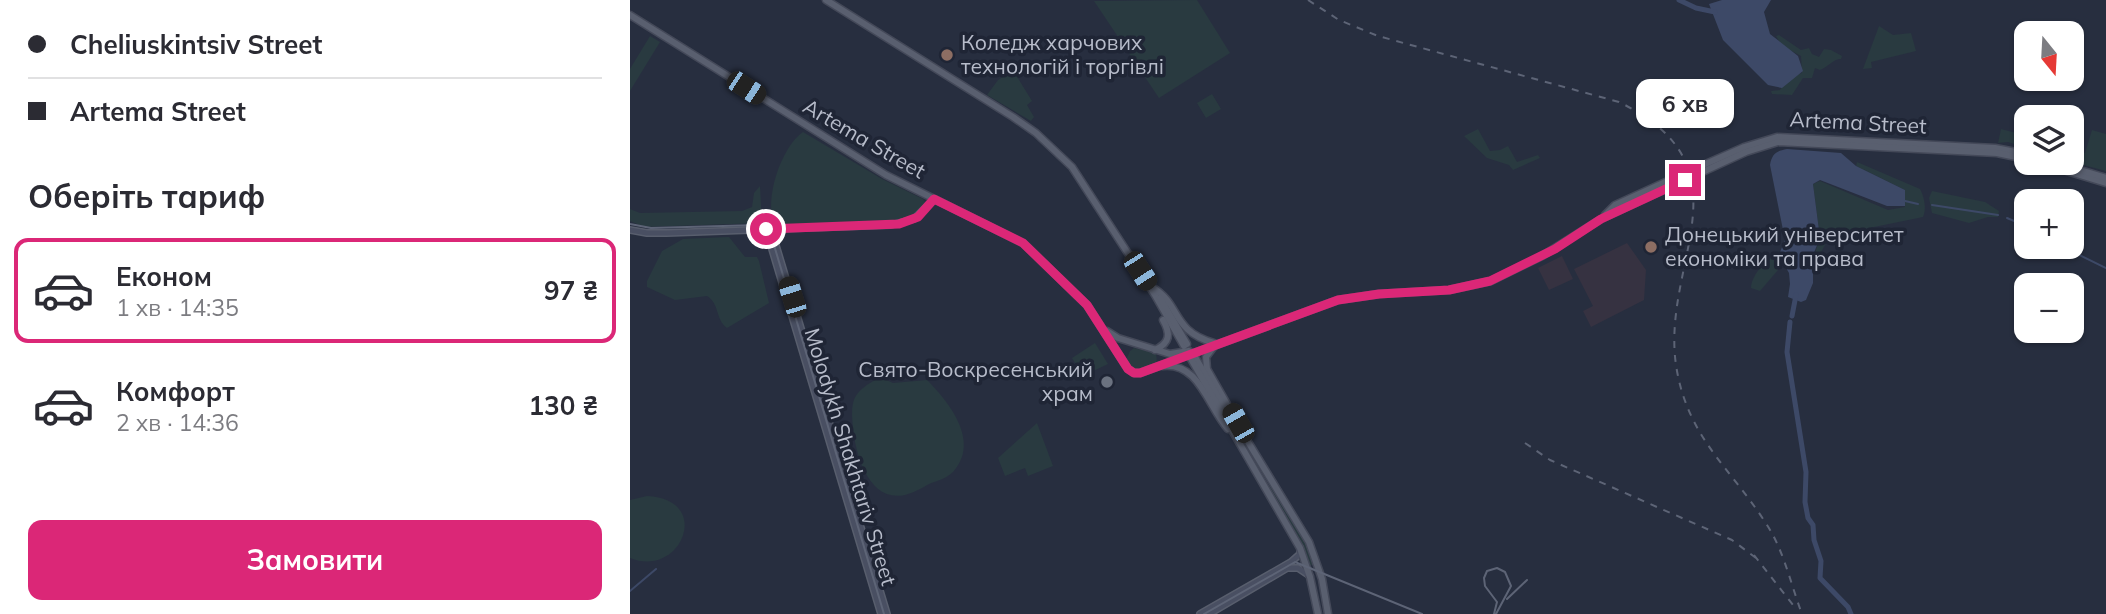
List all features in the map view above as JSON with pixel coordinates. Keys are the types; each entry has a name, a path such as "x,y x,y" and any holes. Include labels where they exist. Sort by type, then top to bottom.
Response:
{"main road":[{"path":"826,0 1013,117 1052,147 1072,167 1150,286 1169,334 1167,343 1156,350 1161,359 1158,365"},
{"name":"Artema Street","path":"630,15 877,171 1023,243 1087,305 1123,361"},
{"name":"Artema Street","path":"1695,172 1744,147 1777,137 1995,148 2014,153"},
{"path":"2084,172 2106,180"},
{"path":"2084,174 2106,180"},
{"name":"Artema Street","path":"1150,369 1338,300 1379,294 1433,292 1477,285 1542,256 1601,219 1684,177 1615,205 1601,219"},
{"path":"630,230 658,233 899,224 918,217 934,199"},
{"path":"1618,211 1616,207 1621,202"},
{"name":"Molodykh Shakhtariv Street","path":"769,229 881,614"},
{"name":"Molodykh Shakhtariv Street","path":"769,229 887,614"},
{"path":"1150,286 1163,294 1191,334 1216,343 1206,357 1207,369 1242,432 1301,527 1315,556 1328,614"},
{"path":"1154,298 1160,298 1186,345"},
{"name":"Artema Street","path":"1103,327 1118,338 1170,354 1205,347"},
{"path":"1137,345 1126,350 1123,361 1134,373 1167,365 1185,369 1232,434 1300,548 1318,614"},
{"path":"1232,434 1193,358 1232,421 1242,432"},
{"path":"1200,614 1284,566 1300,554 1300,548"},
{"path":"1284,566 1300,566 1309,574"},
{"path":"1209,614 1287,568 1298,568 1321,579"}],"shaded area":[{"path":"1197,0 1230,53 1159,98 1094,1"},
{"path":"1879,26 1893,35 1911,33 1916,51 1871,62 1872,68 1863,69"},
{"path":"1779,35 1801,50 1809,48 1812,54 1819,57 1824,49 1842,56 1841,59 1820,70 1815,68 1812,78 1803,78 1792,95 1772,94 1771,91 1780,90 1789,79 1802,73 1801,56 1782,46 1776,36"},
{"path":"650,36 660,42 630,91 630,69"},
{"path":"1013,70 1032,101 1027,105 1034,117 1031,121 987,95 998,80"},
{"path":"1212,94 1221,109 1206,118 1197,103"},
{"path":"1478,129 1490,151 1508,146 1517,162 1538,155 1540,158 1513,170 1509,165 1487,158 1464,136"},
{"path":"2001,129 2014,132 2014,144 1998,143"},
{"path":"2092,130 2106,134 2106,171 2084,165"},
{"path":"803,132 882,179 923,199 926,204 914,217 897,222 775,225 771,202 776,175 788,149"},
{"path":"1857,162 1920,189 1925,210 1923,217 1830,236 1820,254 1814,256 1820,238 1813,184 1820,181 1888,210 1905,207 1905,190 1856,166"},
{"path":"760,186 762,223 644,227 630,221 630,209 640,213 742,211 752,207 754,193"},
{"path":"1932,191 1985,202 1999,211 1998,217 1969,223 1932,213 1929,198"},
{"path":"729,237 745,257 757,257 769,303 727,328 714,303 707,296 675,300 647,287 647,281 662,251 683,239"},
{"path":"1627,243 1646,270 1644,300 1591,327 1583,311 1593,306 1574,269"},
{"path":"1779,251 1778,270 1760,291 1751,288 1761,267"},
{"path":"1562,256 1573,279 1549,290 1538,268"},
{"path":"1095,343 1108,364 1083,376 1072,358"},
{"path":"1134,348 1156,353 1157,362 1139,370 1132,369 1126,360"},
{"path":"880,377 893,383 927,380 952,411 963,436 961,460 953,472 905,495 882,492 873,484 861,462 854,438 853,402 864,387"},
{"path":"1037,423 1053,466 1028,476 1025,468 1005,476 998,458"},
{"path":"1271,485 1298,527 1312,565 1309,565 1296,533 1268,487"},
{"path":"647,496 668,500 680,510 685,522 683,536 675,548 664,558 648,561 630,558 630,500"}],"water":[{"path":"1722,0 1771,0 1764,12 1770,34 1798,56 1803,71 1782,88 1768,85 1723,40 1709,4"},
{"path":"1787,149 1841,153 1856,166 1905,190 1905,206 1887,206 1820,180 1813,184 1820,238 1813,255 1813,283 1806,300 1801,302 1788,297 1789,273 1785,266 1778,268 1775,264 1785,240 1770,165 1775,154"}],"waterway":[{"path":"1679,0 1696,8 1715,12"},
{"path":"1905,201 1918,204"},
{"path":"1932,205 1998,215"},
{"path":"2007,218 2014,221"},
{"path":"2084,257 2106,268"},
{"path":"1792,316 1796,295"},
{"path":"1790,322 1787,352 1806,472 1805,502 1821,561 1820,578 1848,607 1851,614"},
{"path":"630,591 656,569"}],"tram line":[{"path":"630,224 651,228 759,225 771,235 884,614"},
{"path":"1204,614 1295,562 1422,614"},
{"path":"1494,614 1497,602 1485,586 1484,578 1487,571 1497,568 1505,572 1511,586 1496,614"},
{"path":"1507,599 1527,580"}],"railway":[{"path":"1308,0 1339,20 1378,36 1619,102 1660,128 1683,156 1692,187 1692,219 1675,327 1676,365 1682,390 1700,433 1773,535 1802,614"},
{"path":"1525,443 1550,460 1732,540 1760,561"},
{"path":"1754,555 1793,605"}],"place":[{"name":"Коледж харчових технологій і торгівлі","path":"947,55"},
{"name":"Донецький університет економіки та права","path":"1651,247"},
{"name":"Свято-Воскресенський храм","path":"1107,382"}],"route":[{"path":"766,229 899,224 918,217 934,199 1023,243 1087,305 1128,369 1140,373 1338,300 1379,294 1433,292 1490,281 1555,249 1601,219 1685,180"}]}
